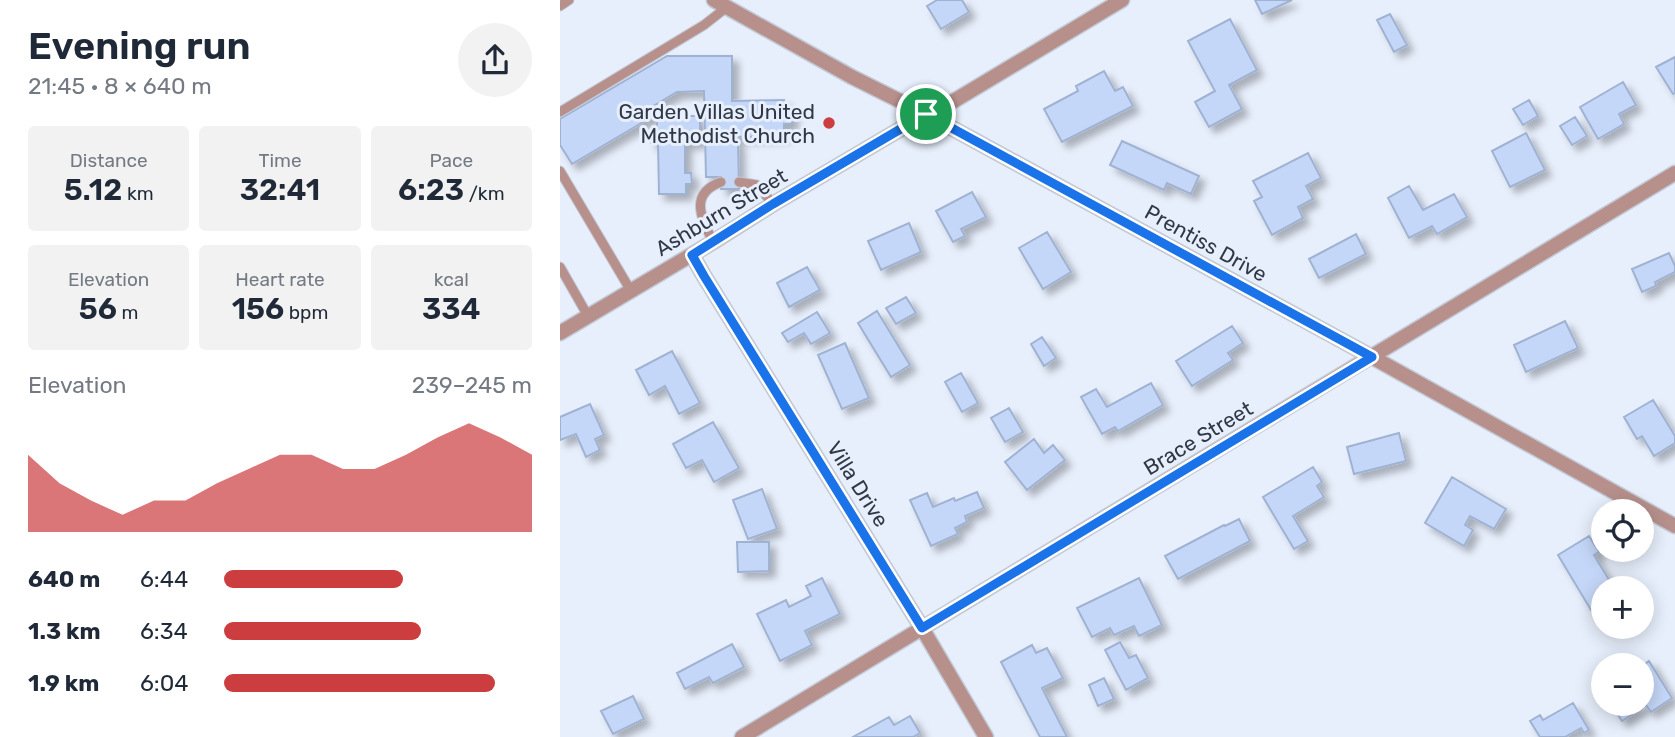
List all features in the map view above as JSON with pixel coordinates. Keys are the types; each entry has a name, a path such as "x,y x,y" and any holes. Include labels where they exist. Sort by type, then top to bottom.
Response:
{"street":[{"name":"Ashburn Street","path":"560,333 773,204 926,114 952,102 1122,0"},
{"name":"Prentiss Drive","path":"721,4 1372,357 1675,526"},
{"name":"Brace Street","path":"742,737 1675,173"},
{"name":"Villa Drive","path":"692,255 922,628 986,737"}],"lane":[{"path":"560,6 569,0"},
{"path":"560,112 704,25 721,4"},
{"path":"560,172 631,291"},
{"path":"713,242 702,218 701,200 705,191 721,182"},
{"path":"739,182 757,185 773,204"},
{"path":"560,267 589,316"}],"building":[{"path":"937,0 962,0 969,12 941,29 927,6"},
{"path":"1255,0 1292,0 1262,14"},
{"path":"1390,14 1407,45 1394,52 1377,20"},
{"path":"1230,19 1257,70 1229,85 1242,109 1209,127 1195,102 1215,91 1188,41"},
{"path":"667,56 732,56 732,101 784,100 784,112 792,112 792,124 784,124 784,136 735,137 730,142 738,141 739,189 721,189 721,177 706,177 704,91 677,92 655,105 660,112 572,164 560,145 560,119"},
{"path":"1675,57 1675,93 1673,94 1656,67"},
{"path":"1104,71 1115,91 1123,87 1133,106 1062,142 1044,109 1078,91 1076,86"},
{"path":"1623,82 1636,105 1619,114 1624,124 1598,139 1580,107"},
{"path":"1529,100 1538,116 1523,125 1513,109"},
{"path":"657,116 700,116 700,142 685,143 685,173 691,173 692,184 686,184 686,194 659,194 658,143 651,143 651,128 657,128"},
{"path":"1575,117 1587,136 1572,145 1560,126"},
{"path":"1526,133 1545,170 1510,187 1492,151"},
{"path":"1122,141 1199,176 1191,194 1167,183 1164,190 1110,165"},
{"path":"1308,153 1321,178 1306,186 1313,199 1298,207 1303,218 1272,235 1254,201 1262,197 1253,181"},
{"path":"1409,186 1423,210 1454,194 1467,217 1437,234 1432,226 1409,238 1388,198"},
{"path":"972,192 986,217 961,229 965,236 953,242 936,211"},
{"path":"909,223 921,252 881,270 868,241"},
{"path":"1047,232 1071,272 1043,289 1019,248"},
{"path":"1356,234 1366,254 1319,278 1309,259"},
{"path":"1669,253 1675,272 1655,282 1656,286 1642,292 1632,269"},
{"path":"807,267 820,290 789,307 777,283"},
{"path":"906,297 916,313 896,324 886,308"},
{"path":"877,311 910,365 891,377 858,323"},
{"path":"817,312 830,333 811,344 804,333 788,342 782,333"},
{"path":"1565,321 1578,348 1526,372 1514,345"},
{"path":"1232,326 1243,343 1228,353 1233,360 1192,386 1176,361"},
{"path":"1042,337 1056,358 1044,366 1031,344"},
{"path":"845,343 869,398 842,409 818,355"},
{"path":"672,351 700,403 679,414 665,386 649,395 636,370"},
{"path":"961,373 978,403 962,412 945,382"},
{"path":"1151,383 1163,405 1118,431 1115,427 1102,434 1081,397 1096,389 1107,407"},
{"path":"1653,400 1675,436 1675,443 1654,456 1642,436 1637,439 1624,417"},
{"path":"590,404 604,435 595,439 600,450 586,457 576,434 560,440 560,417"},
{"path":"1009,408 1023,432 1005,442 991,418"},
{"path":"713,422 739,468 714,482 702,460 686,468 673,444"},
{"path":"1399,433 1406,461 1354,474 1347,447"},
{"path":"1034,439 1044,453 1053,445 1065,460 1027,490 1005,462"},
{"path":"1313,467 1322,482 1317,486 1324,497 1293,516 1308,541 1294,549 1263,497"},
{"path":"1452,477 1506,509 1494,529 1470,516 1465,525 1473,530 1464,546 1425,523"},
{"path":"762,489 777,529 748,539 733,500"},
{"path":"977,492 984,508 965,516 967,522 955,528 958,534 931,546 910,500 927,493 933,507"},
{"path":"1239,519 1250,541 1178,579 1165,556"},
{"path":"1589,536 1591,539 1591,562 1598,562 1607,576 1591,576 1591,610 1558,555"},
{"path":"737,542 769,542 769,571 738,572"},
{"path":"822,578 840,614 805,631 812,645 780,661 757,614 786,600 789,607 811,596 806,586"},
{"path":"1139,578 1162,625 1139,636 1134,626 1114,635 1110,628 1092,637 1077,608"},
{"path":"1120,642 1129,658 1136,655 1148,678 1126,690 1105,650"},
{"path":"732,644 744,667 713,683 709,677 685,689 677,673"},
{"path":"1032,645 1036,653 1047,648 1063,678 1042,688 1067,737 1040,737 1001,662"},
{"path":"1654,669 1672,698 1654,710"},
{"path":"1104,678 1114,699 1098,706 1089,685"},
{"path":"633,696 644,719 613,734 601,711"},
{"path":"1573,703 1589,730 1584,733 1581,728 1565,737 1540,737 1530,721 1540,715 1543,720"},
{"path":"910,716 920,733 913,737 853,737 889,717 894,725"}],"place":[{"name":"Garden Villas United Methodist Church","path":"829,123"}],"route":[{"path":"926,114 1372,357 922,628 692,255 926,114"}]}
